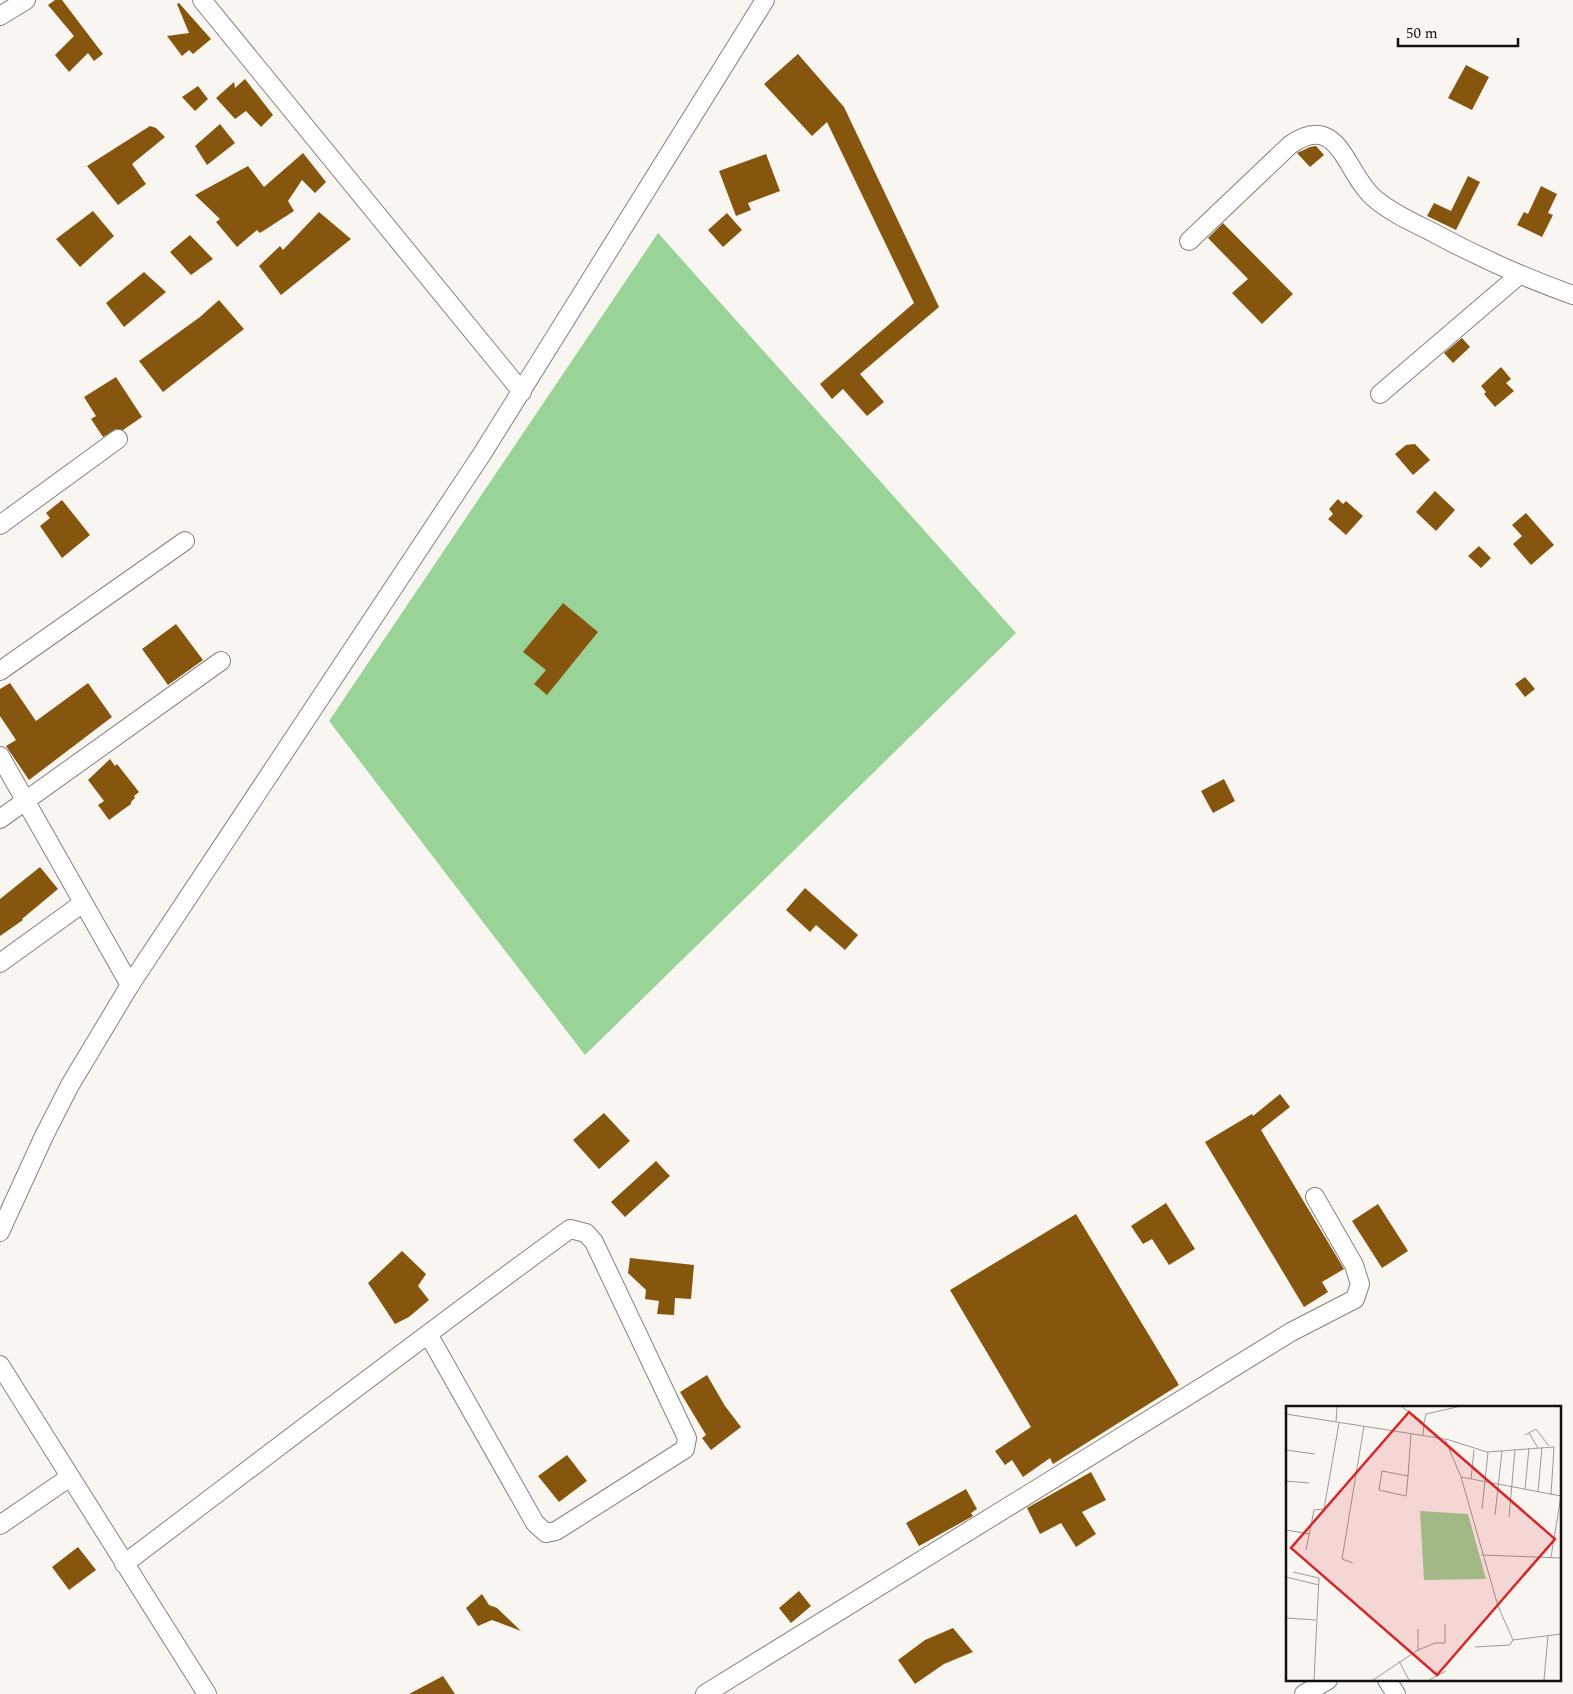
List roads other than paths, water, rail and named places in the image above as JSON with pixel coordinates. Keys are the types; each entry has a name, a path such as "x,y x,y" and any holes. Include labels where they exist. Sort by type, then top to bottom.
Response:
{"street":[{"path":"0,16 26,0"},
{"path":"202,0 522,392"},
{"path":"0,1232 44,1136 70,1085 130,985 522,392 764,0"},
{"path":"1189,242 1290,145 1310,134 1322,134 1328,137 1367,192 1376,200 1427,230 1518,276 1573,295"},
{"path":"1380,394 1518,276"},
{"path":"0,525 118,439"},
{"path":"0,670 185,540"},
{"path":"0,819 221,661"},
{"path":"0,756 130,985"},
{"path":"0,963 83,903"},
{"path":"705,1694 1291,1332 1355,1299 1360,1284 1354,1265 1315,1197"},
{"path":"124,1564 428,1334 570,1229 586,1233 594,1242 687,1438 685,1449 556,1531 546,1533 535,1523 428,1334"},
{"path":"0,1365 207,1694"},
{"path":"0,1525 70,1477"},
{"path":"1304,1694 1325,1682"},
{"path":"1388,1682 1396,1694"}]}
